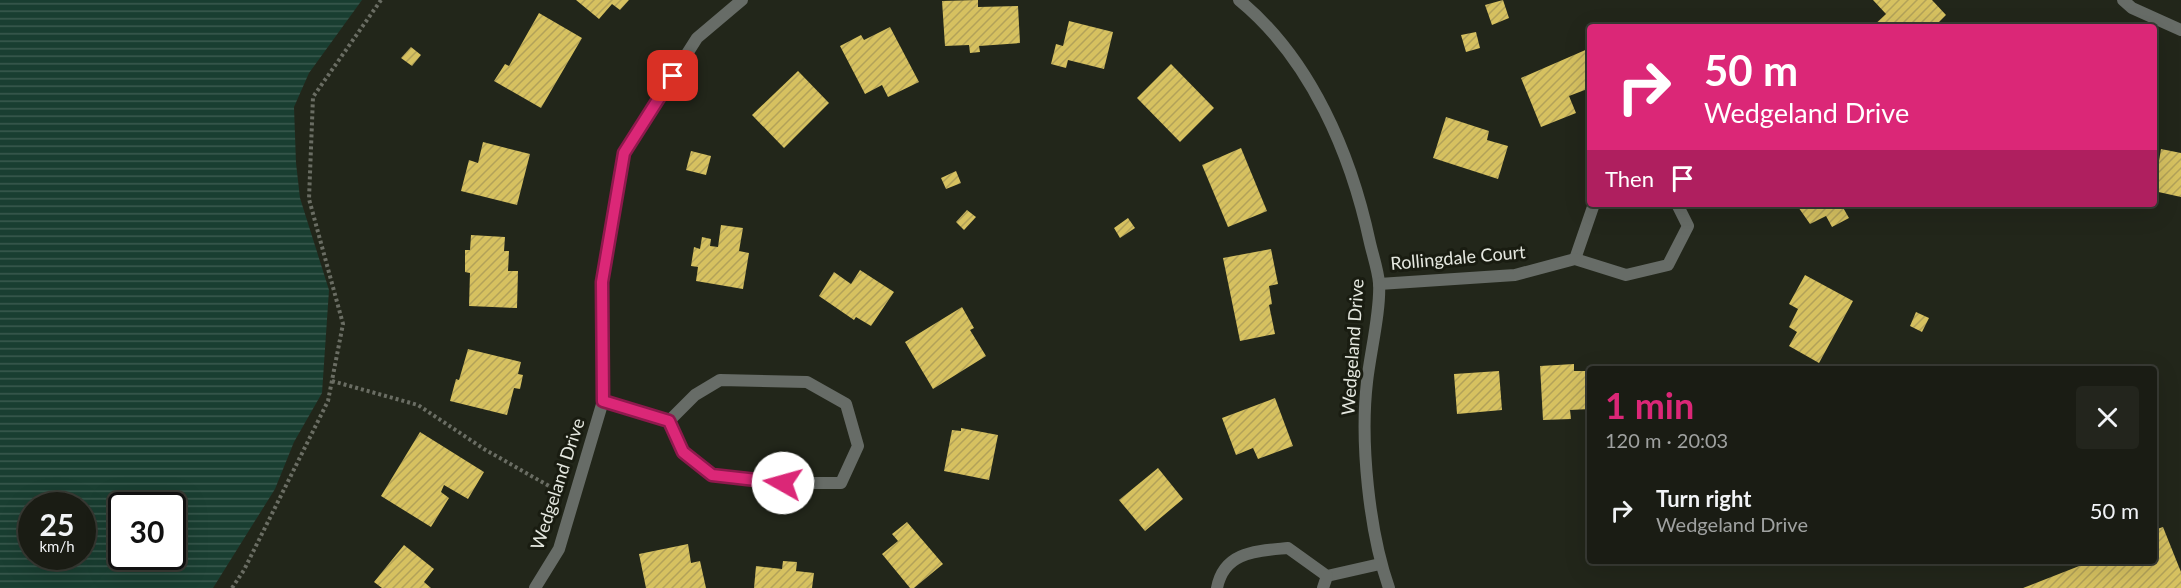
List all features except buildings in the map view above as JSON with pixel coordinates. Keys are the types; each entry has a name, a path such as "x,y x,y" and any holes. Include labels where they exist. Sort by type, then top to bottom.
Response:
{"street":[{"name":"Wedgeland Drive","path":"535,588 559,549 603,401 602,282 624,153 697,38 742,0"},
{"name":"Wedgeland Drive","path":"1239,0 1297,64 1338,138 1362,206 1379,284 1366,385 1365,455 1380,564 1389,588"},
{"path":"2123,0 2132,8 2181,30"},
{"path":"1593,207 1575,259 1626,275 1668,265 1688,225 1679,207"},
{"name":"Rollingdale Court","path":"1379,284 1515,275 1575,259"},
{"path":"603,401 669,421 683,452 712,475 783,483 841,483 858,446 846,404 807,382 720,380 695,395 669,421"},
{"path":"1217,588 1220,574 1244,553 1288,548 1325,582 1380,564"}],"path":[{"path":"232,588 244,570 328,401 343,324 309,199 312,97 381,0"},
{"path":"332,381 418,405 483,448 549,486"}],"shaded area":[{"path":"0,0 362,0 309,73 294,107 300,198 329,290 322,393 294,442 275,489 213,588 0,588"}],"route":[{"path":"673,76 624,153 602,282 603,401 669,421 683,452 712,475 783,483"}]}
